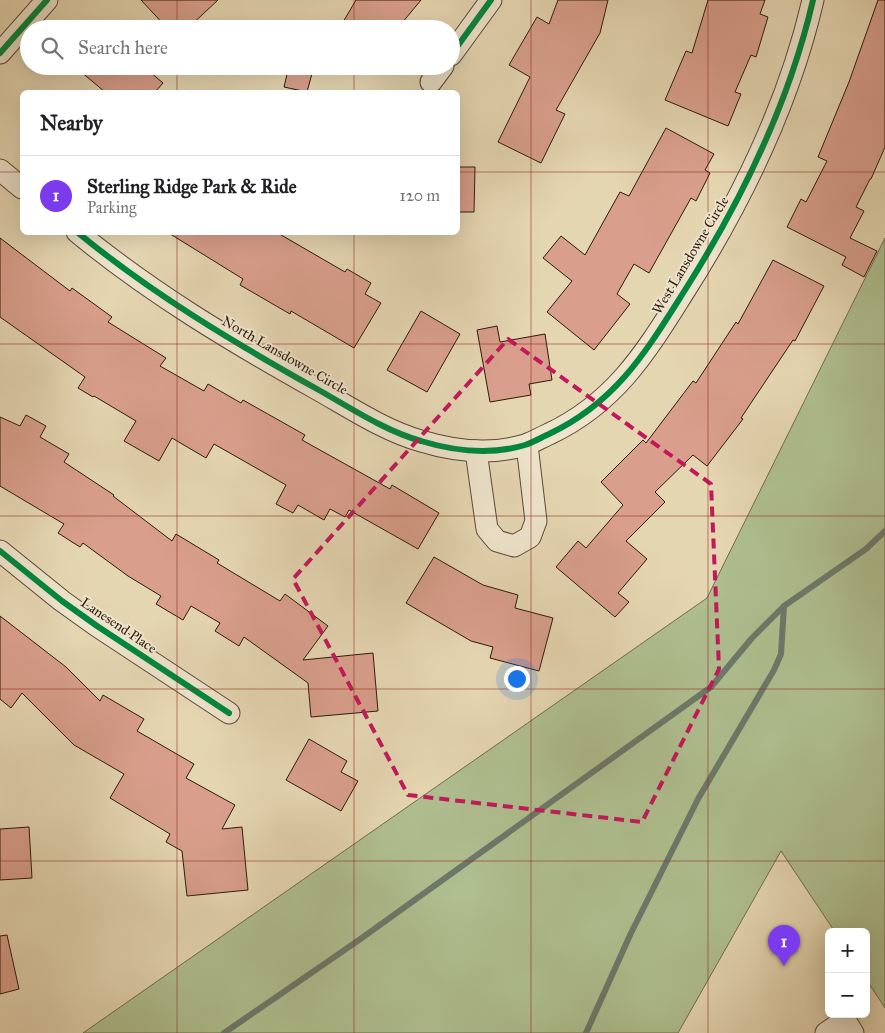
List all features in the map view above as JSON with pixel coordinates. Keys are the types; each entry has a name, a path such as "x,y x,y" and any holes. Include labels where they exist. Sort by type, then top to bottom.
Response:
{"street":[{"path":"29,20 47,0"},
{"path":"460,43 491,0"},
{"name":"West Lansdowne Circle","path":"501,450 527,445 564,427 587,412 627,375 644,354 701,264 748,183 789,83 813,0"},
{"path":"0,52 20,30"},
{"path":"0,170 20,186"},
{"name":"North Lansdowne Circle","path":"81,235 111,260 152,289 248,351 360,413 418,440 445,447 501,450"},
{"path":"476,450 488,528 496,541 514,546 530,537 536,521 527,445"},
{"name":"Lanesend Place","path":"0,551 62,601 97,626 229,713"},
{"path":"826,1033 845,1020 853,1033"}],"highlighted area":[{"path":"508,339 711,484 719,669 642,822 408,795 293,579"}],"green space":[{"path":"885,238 885,1008 870,985 870,928 832,928 781,851 678,1033 83,1033 707,598"}],"building":[{"path":"141,0 218,0 197,20 160,20"},
{"path":"356,0 421,0 404,20 344,20"},
{"path":"558,0 608,0 600,33 556,110 565,114 541,163 498,142 530,77 509,65 537,17 549,24"},
{"path":"708,0 765,0 760,14 768,17 756,57 751,55 735,92 741,94 728,126 665,100 686,51 692,53"},
{"path":"878,0 885,0 885,147 856,207 864,211 850,238 877,251 864,277 842,265 846,257 787,227 801,199 806,202 827,161 818,157 849,82"},
{"path":"85,75 154,75 163,83 157,90 103,90"},
{"path":"287,75 312,75 308,90 284,87"},
{"path":"666,128 714,154 705,170 710,173 696,201 691,198 649,273 634,264 617,294 630,304 594,350 547,312 572,281 543,258 561,236 585,255 620,192 629,196"},
{"path":"460,167 475,167 474,212 460,212"},
{"path":"172,235 281,235 345,272 347,269 371,283 365,294 381,303 354,348 291,311 290,314 240,285 243,279"},
{"path":"0,238 70,291 72,288 112,317 108,322 166,358 160,366 204,391 208,384 241,403 243,400 305,435 302,440 390,489 392,485 439,513 418,549 349,510 345,517 330,509 324,520 298,505 293,513 276,504 286,485 214,444 206,458 172,438 159,461 124,441 136,421 78,388 85,377 0,317"},
{"path":"773,260 824,286 795,341 793,340 741,418 743,419 707,466 693,455 655,492 665,502 626,541 647,559 618,593 629,602 615,617 556,567 578,541 586,548 623,505 601,482 643,440 646,443 693,381 696,383 736,322 738,324"},
{"path":"421,311 460,334 427,392 387,370"},
{"path":"497,326 500,342 545,334 552,380 529,384 531,395 490,402 477,330"},
{"path":"26,415 46,426 40,437 69,454 64,462 114,495 172,541 176,534 219,560 217,563 280,601 285,594 328,626 303,660 373,653 378,711 311,717 308,683 244,637 239,646 215,631 220,623 191,606 183,620 156,604 161,596 128,576 83,543 80,547 58,533 64,524 0,486 0,417 20,426"},
{"path":"434,557 483,585 518,595 515,608 553,618 539,671 490,658 493,647 471,641 406,603"},
{"path":"0,616 66,667 100,701 103,695 144,719 137,731 194,764 186,778 235,805 222,829 242,827 248,890 187,896 182,851 166,842 170,834 110,798 124,774 74,745 22,693 11,708 0,699"},
{"path":"309,739 347,761 341,772 358,781 341,811 286,780"},
{"path":"29,827 32,878 0,880 0,829"},
{"path":"7,935 19,989 0,994 0,936"}],"waterway":[{"path":"224,1033 359,940 711,687 752,638 784,606 866,549 885,531"},
{"path":"586,1033 631,933 698,799 774,670 781,654 784,606"}],"cycle path":[{"path":"29,20 47,0"},
{"path":"460,43 491,0"},
{"path":"81,235 134,276 193,316 381,425 421,441 460,449 486,451 525,445 573,421 612,390 643,353 671,312 726,221 761,150 791,77 813,0"},
{"path":"0,53 20,30"},
{"path":"0,551 62,601 97,626 229,713"}],"place":[{"name":"Sterling Ridge Park & Ride","path":"784,966"}]}
